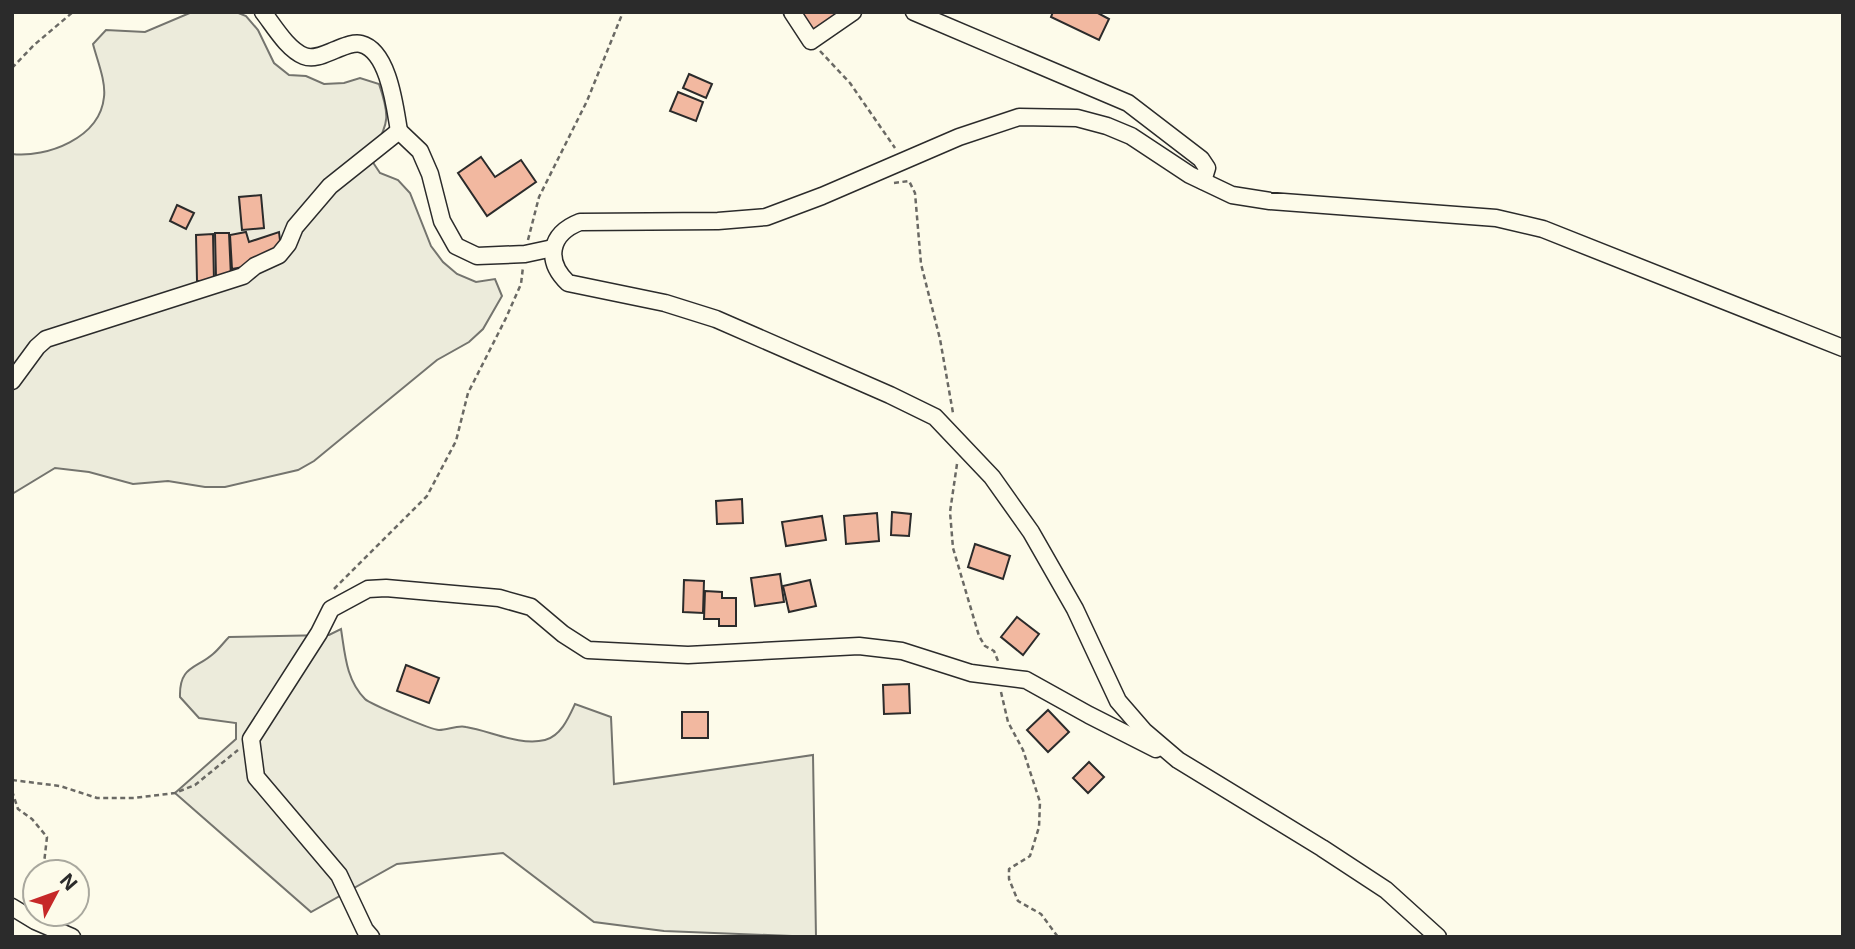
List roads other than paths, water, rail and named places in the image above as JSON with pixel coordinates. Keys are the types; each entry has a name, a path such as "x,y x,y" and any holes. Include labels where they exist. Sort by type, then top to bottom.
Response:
{"street":[{"path":"263,12 302,55 312,58 361,44 371,49 385,68 399,131 421,151 442,221 456,247 477,256 525,254 553,248"},
{"path":"792,12 811,41 853,12"},
{"path":"914,12 1128,103 1201,159 1207,168 1203,181"},
{"path":"1178,760 1144,731 1118,701 1075,609 1031,532 992,477 935,417 716,319 665,303 568,283 554,265 553,248 560,234 580,222 718,221 766,217 904,163 959,137 1019,117 1077,118 1131,136 1190,175 1232,195 1270,201 1496,218 1543,229 1843,348"},
{"path":"12,381 46,339 243,276 255,266 279,255 288,244 295,227 330,186 399,131"},
{"path":"371,937 365,930 339,875 256,777 251,738 319,633 331,609 368,589 386,587 499,598 531,607 563,634 588,650 688,654 859,646 902,651 971,673 1026,680 1178,760 1322,848 1386,890 1438,937"},
{"path":"12,907 35,921 72,937"}]}
